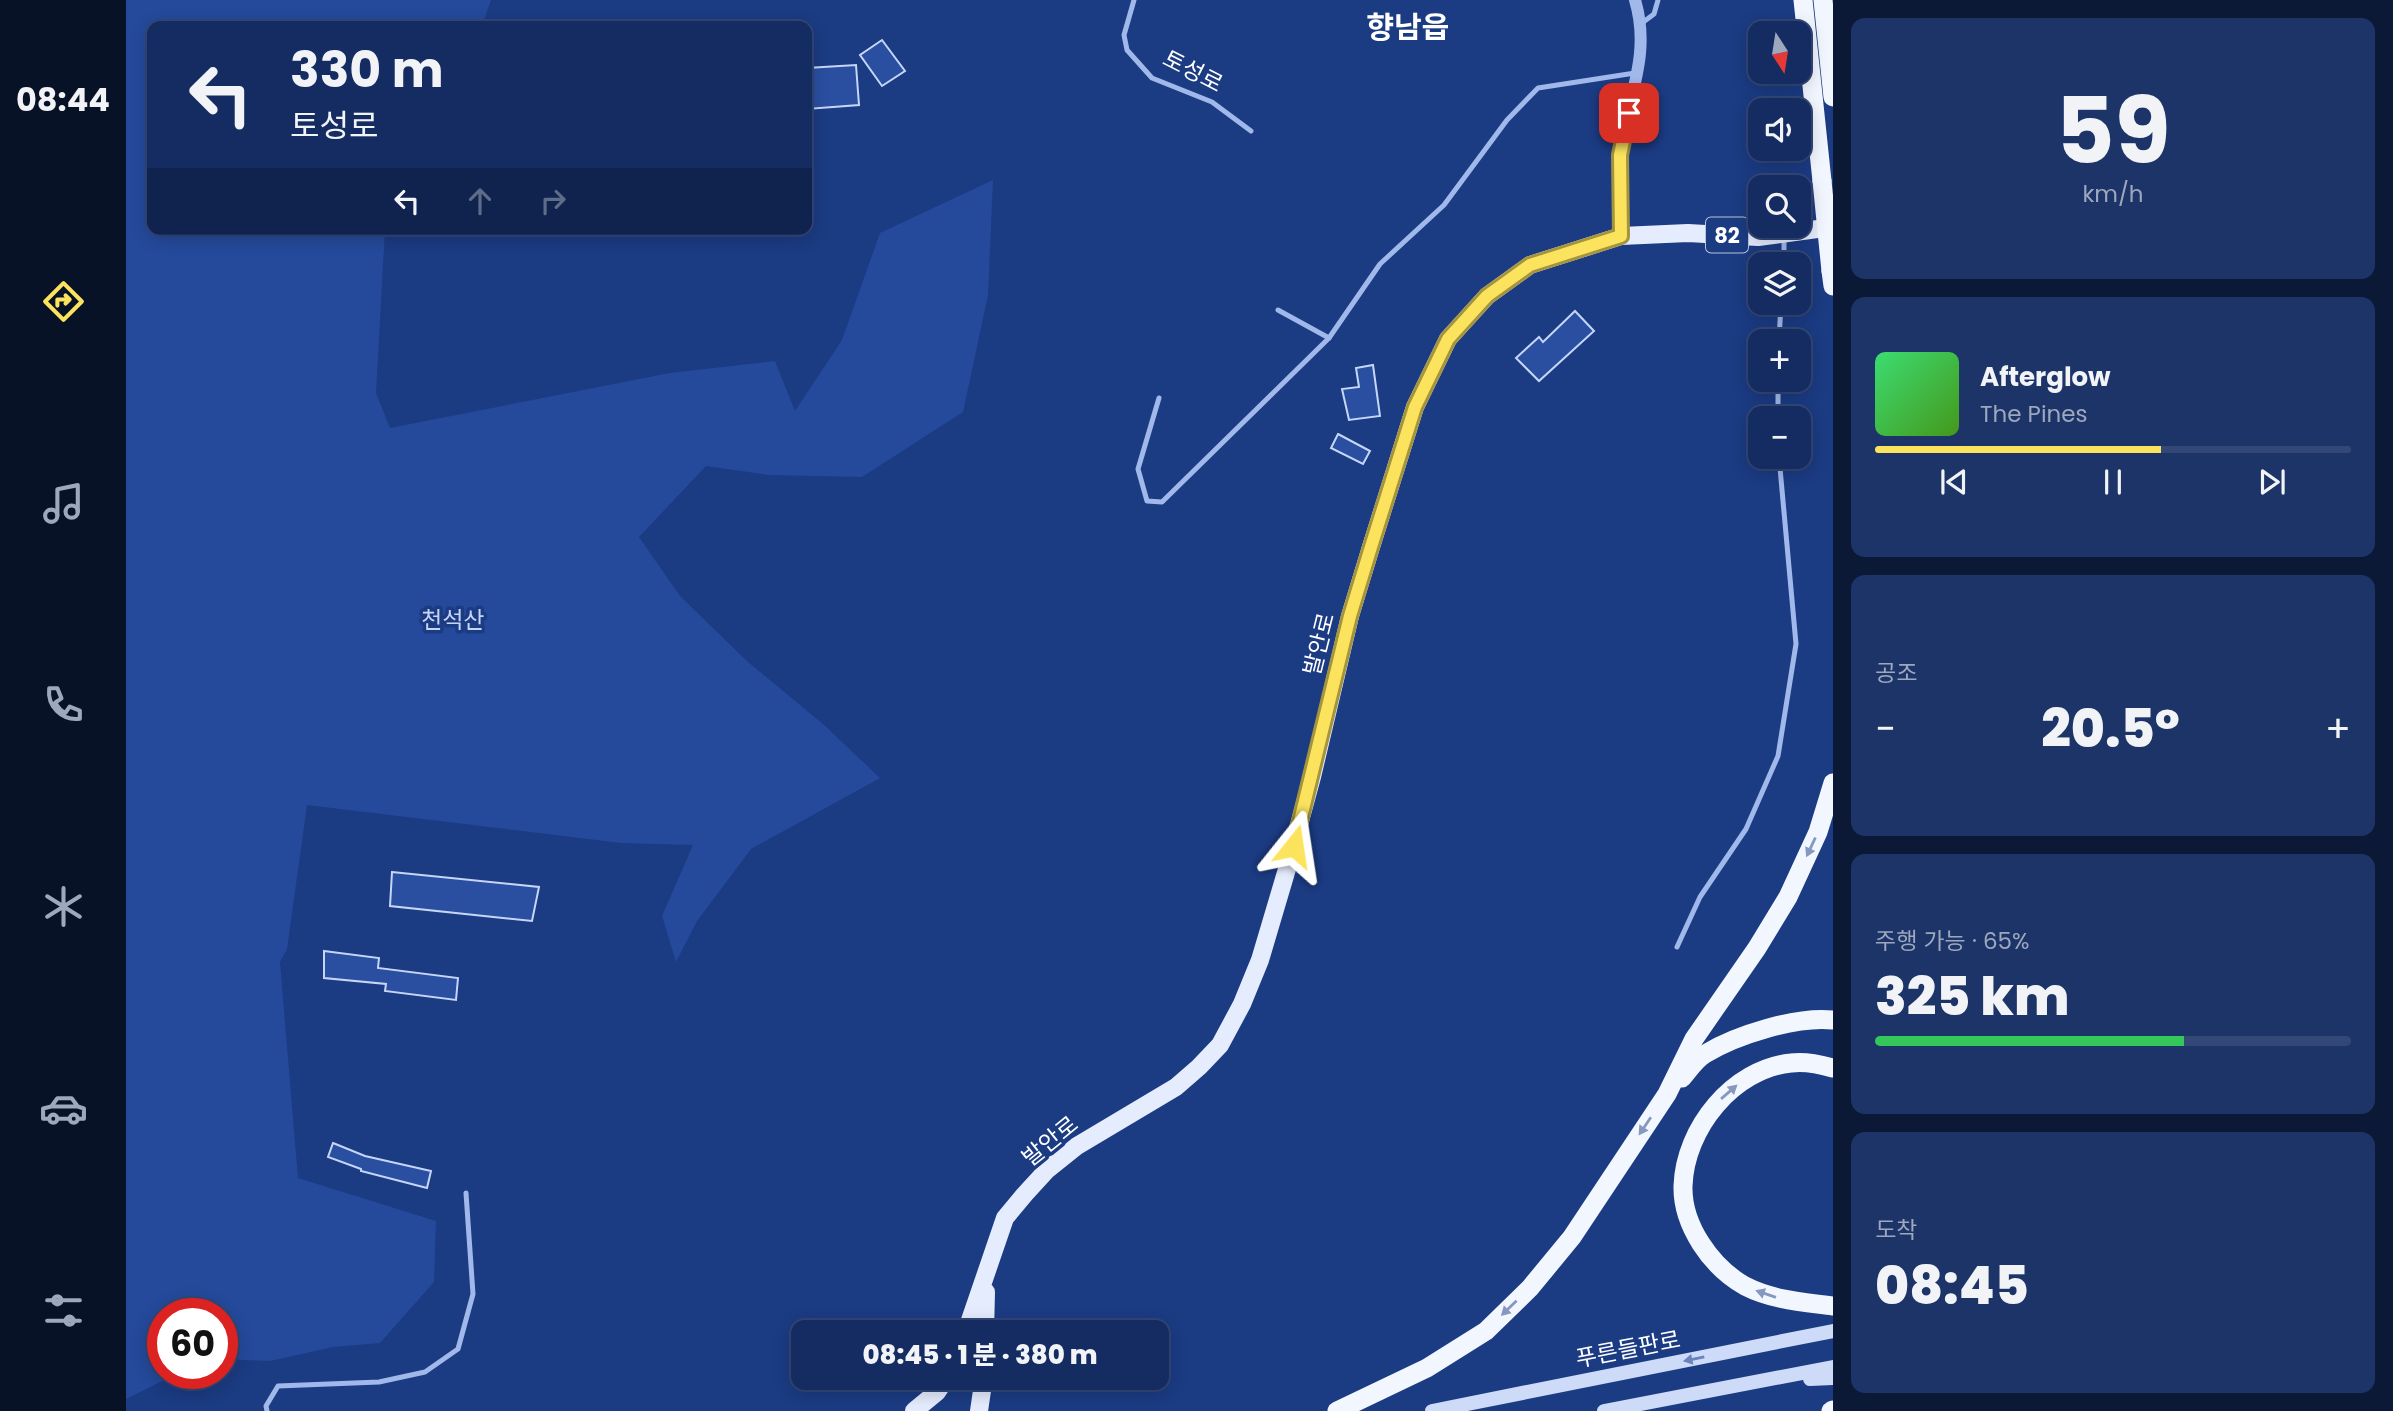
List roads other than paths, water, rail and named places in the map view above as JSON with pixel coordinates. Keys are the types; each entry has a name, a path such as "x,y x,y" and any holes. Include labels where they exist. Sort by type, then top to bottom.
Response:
{"highway":[{"path":"1803,0 1832,279"},
{"path":"1822,0 1833,97"},
{"path":"1338,1411 1427,1368 1486,1331 1530,1288 1572,1237 1667,1094 1694,1039 1757,948 1787,897 1818,832 1833,783"},
{"path":"1667,1094 1703,1055 1749,1034 1790,1023 1830,1020"},
{"path":"1833,1068 1814,1063 1791,1063 1764,1069 1725,1094 1698,1133 1683,1188 1691,1224 1702,1247 1721,1267 1744,1285 1770,1297 1833,1306"}],"main road":[{"name":"발안로","path":"1811,230 1833,227"},
{"name":"발안로","path":"986,1270 1005,1218 1040,1178 1077,1146 1184,1081 1220,1045 1242,1004 1260,960 1287,869 1350,616 1371,547 1415,407 1448,339 1487,296 1530,265 1621,236 1688,233 1748,236"},
{"name":"82","path":"970,1320 986,1270"},
{"name":"82","path":"985,1320 986,1270"},
{"name":"푸른들판로","path":"1432,1411 1833,1331"},
{"path":"1604,1411 1833,1367"},
{"path":"1753,1382 1833,1378"},
{"path":"914,1411 938,1390"},
{"path":"979,1411 982,1390"}],"street":[{"path":"1621,236 1620,155 1638,72 1642,23 1635,0"}],"lane":[{"name":"토성로","path":"1133,0 1124,35 1126,50 1152,78 1212,102 1251,131"},
{"path":"1642,23 1654,14 1658,0"},
{"path":"1159,398 1138,469 1147,500 1162,502 1329,338 1380,264 1444,205 1507,120 1538,88 1638,72"},
{"path":"1278,310 1329,338"},
{"path":"1677,947 1700,897 1746,829 1778,756 1796,644 1780,469"},
{"path":"267,1411 265,1406 278,1385 379,1382 425,1372 458,1349 473,1294 466,1193"}],"district":[{"name":"향남읍","path":"1408,27"}],"park label":[{"name":"천석산","path":"453,620"}]}
